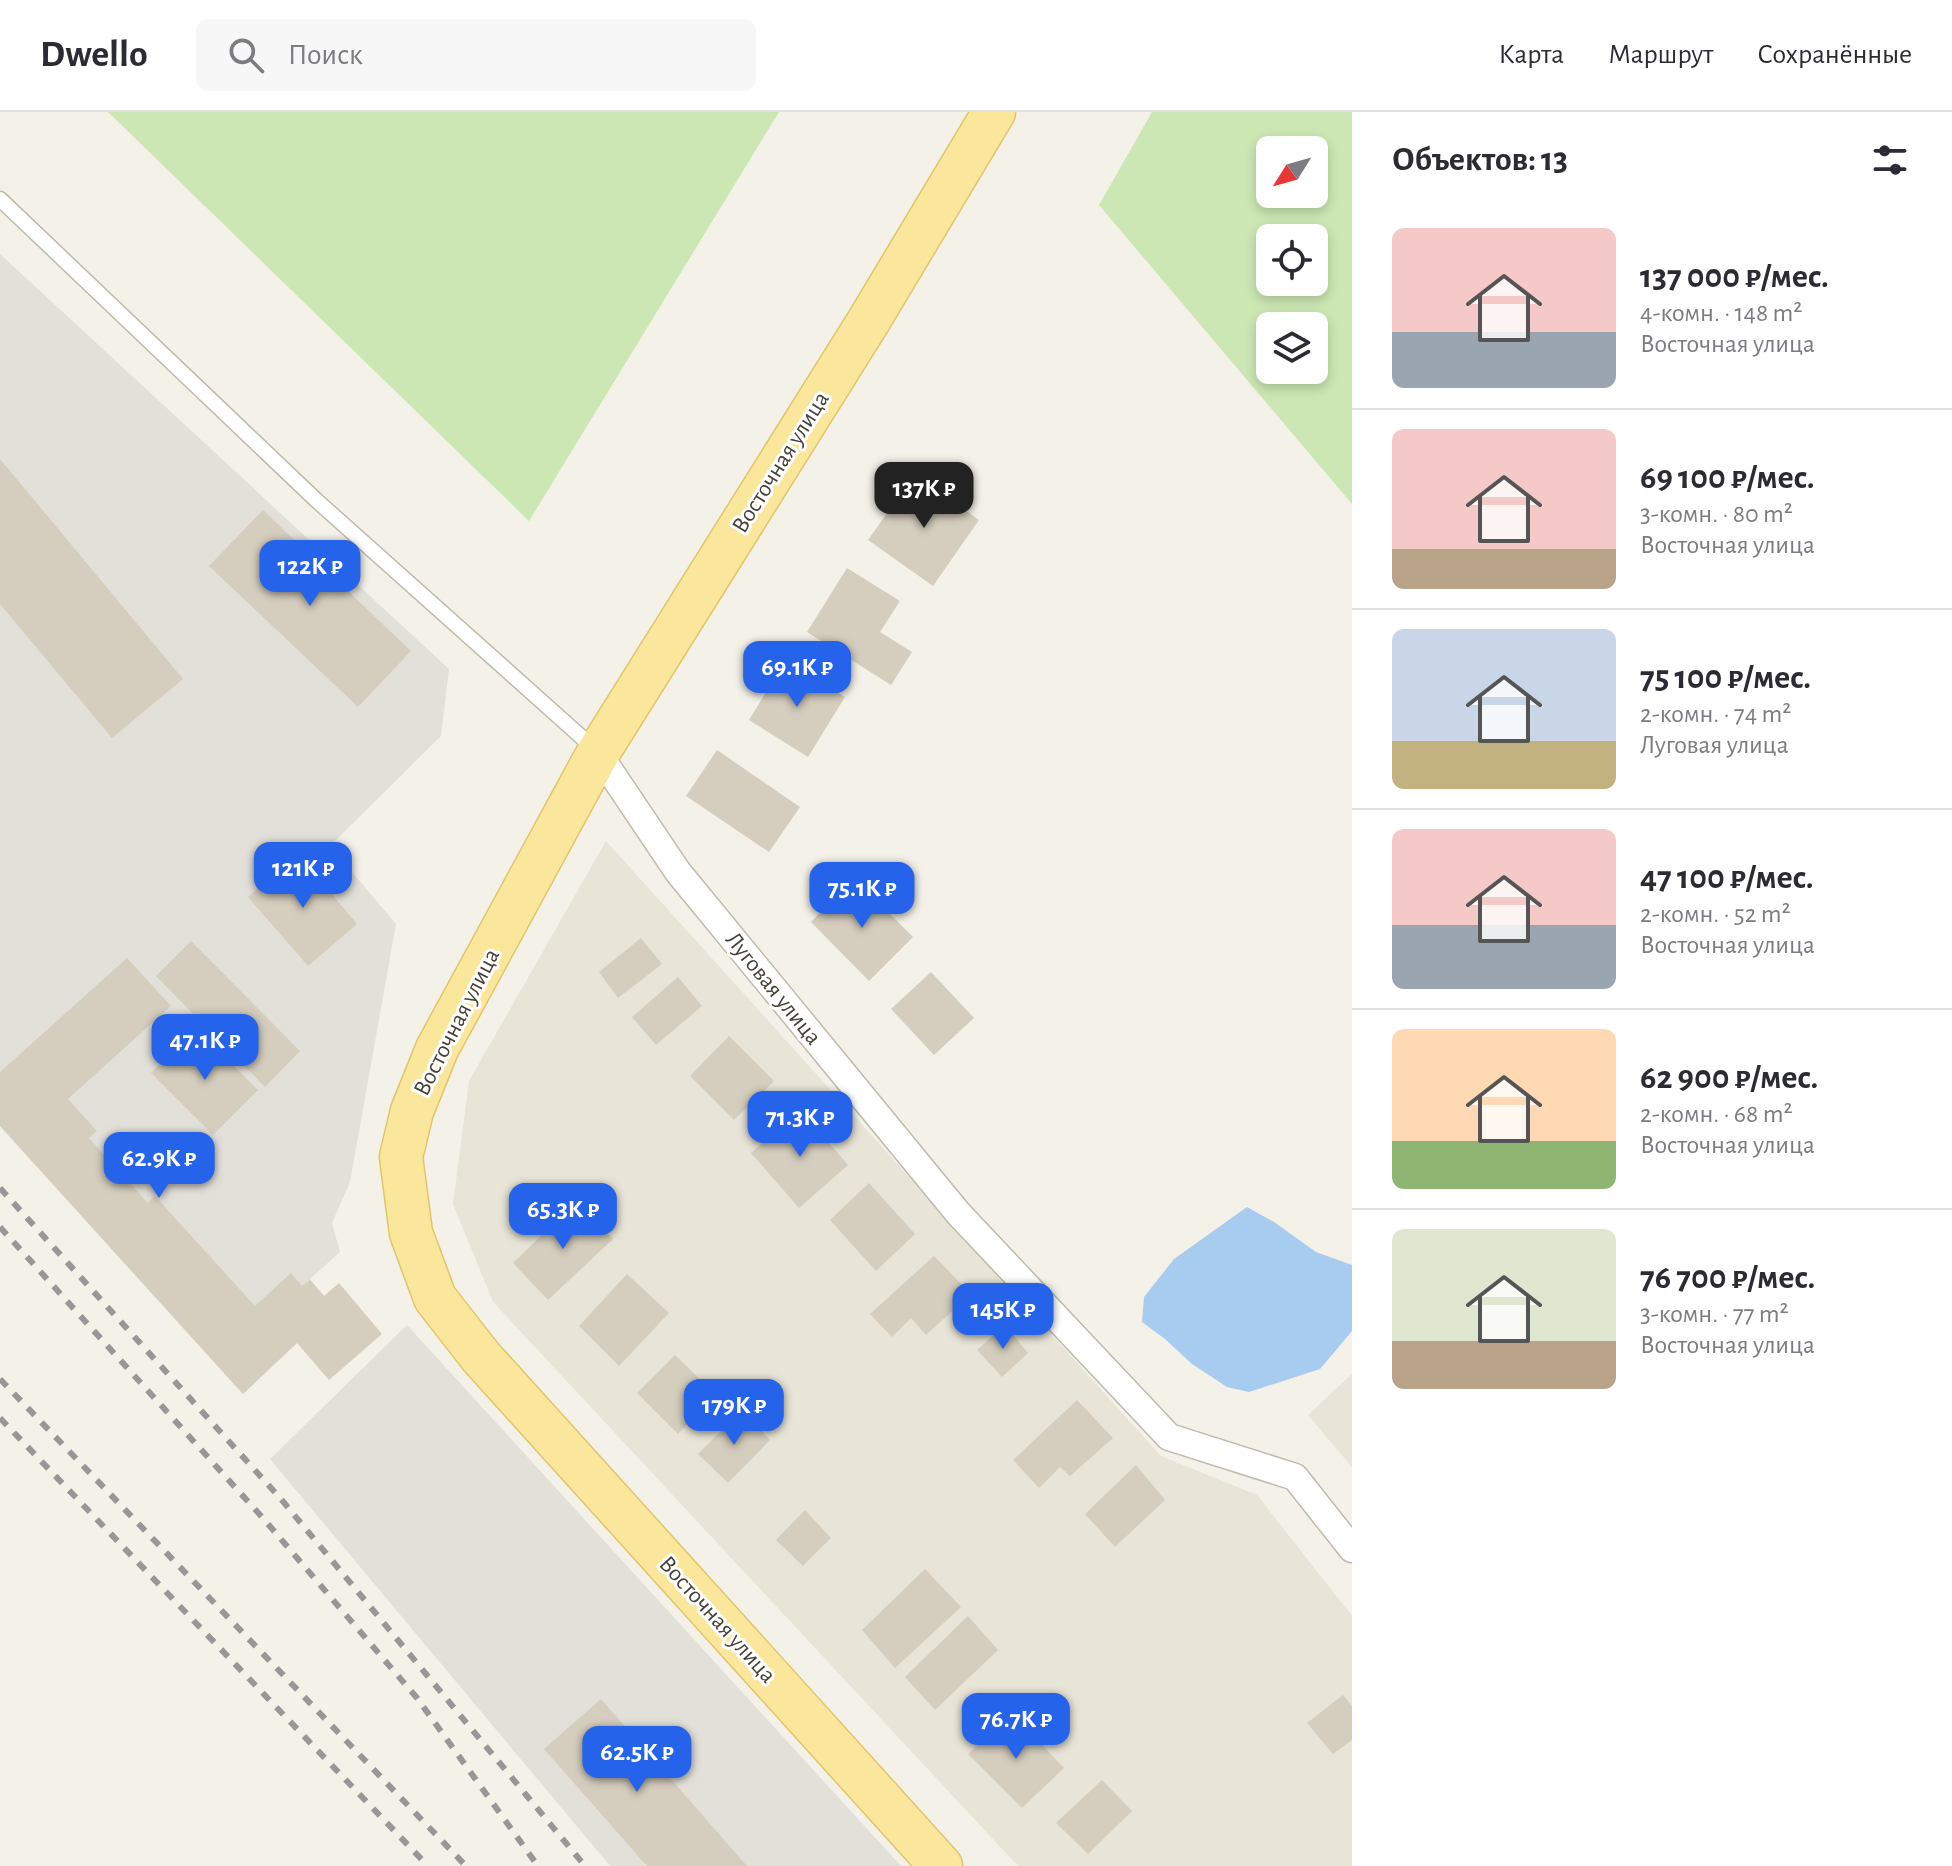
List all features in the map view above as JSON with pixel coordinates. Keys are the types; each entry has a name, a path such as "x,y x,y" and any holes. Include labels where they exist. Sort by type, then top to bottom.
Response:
{"main road":[{"name":"Восточная улица","path":"941,1866 481,1357 435,1298 411,1233 401,1157 412,1111 437,1049 598,753 868,322 994,112"}],"street":[{"name":"Луговая улица","path":"598,753 678,872 958,1213 1169,1437 1295,1477 1352,1549"}],"lane":[{"path":"0,199 316,500 598,753"}],"shaded area":[{"path":"0,254 449,669 441,736 330,846 396,924 350,1182 332,1223 340,1252 310,1279 324,1296 286,1329 297,1343 243,1394 0,1126"},
{"path":"606,841 1161,1456 1257,1495 1352,1616 1352,1866 1018,1866 493,1302 453,1204 469,1081"},
{"path":"407,1325 901,1866 610,1866 270,1459"},
{"path":"1352,1374 1352,1467 1308,1415"}],"green space":[{"path":"108,112 779,112 529,521"},
{"path":"1152,112 1352,112 1352,504 1099,205"}],"water":[{"path":"1247,1207 1316,1252 1352,1265 1352,1331 1320,1369 1249,1392 1227,1387 1192,1364 1142,1322 1144,1297 1174,1259"}],"building":[{"path":"0,459 183,679 112,738 0,604"},
{"path":"915,474 979,520 933,586 868,540"},
{"path":"263,510 411,651 358,707 209,566"},
{"path":"847,568 900,601 880,632 912,652 891,685 807,632"},
{"path":"785,661 845,697 808,757 749,720"},
{"path":"717,750 800,807 769,852 686,796"},
{"path":"298,854 357,924 308,966 248,897"},
{"path":"854,878 913,937 869,981 811,922"},
{"path":"641,938 662,964 618,998 599,972"},
{"path":"191,941 300,1051 265,1087 156,976"},
{"path":"127,958 171,1006 68,1099 97,1131 89,1138 148,1203 155,1196 255,1306 291,1273 302,1286 310,1280 324,1296 339,1283 382,1334 329,1380 297,1343 243,1394 0,1126 0,1072"},
{"path":"931,972 974,1018 934,1055 891,1009"},
{"path":"678,977 702,1006 656,1045 632,1017"},
{"path":"196,1029 258,1090 213,1135 151,1073"},
{"path":"729,1036 774,1081 734,1120 690,1076"},
{"path":"800,1109 848,1165 799,1208 751,1153"},
{"path":"869,1183 915,1234 876,1271 830,1220"},
{"path":"577,1201 613,1239 548,1300 513,1263"},
{"path":"934,1256 971,1294 926,1335 911,1318 892,1337 870,1314"},
{"path":"627,1274 669,1313 619,1366 579,1326"},
{"path":"1005,1325 1028,1353 1002,1377 977,1350"},
{"path":"675,1355 716,1395 678,1434 637,1393"},
{"path":"1077,1400 1113,1438 1070,1476 1060,1467 1039,1488 1013,1460"},
{"path":"742,1410 770,1440 728,1483 698,1454"},
{"path":"1136,1465 1165,1500 1115,1547 1085,1514"},
{"path":"805,1510 831,1538 803,1566 776,1540"},
{"path":"925,1569 961,1607 895,1668 862,1630"},
{"path":"968,1616 998,1650 935,1710 905,1677"},
{"path":"1343,1695 1352,1706 1352,1740 1333,1754 1307,1723"},
{"path":"601,1699 747,1866 647,1866 544,1749"},
{"path":"1012,1714 1064,1768 1022,1808 968,1754"},
{"path":"1102,1780 1132,1811 1088,1854 1056,1823"}],"railway":[{"path":"0,1188 281,1499 585,1866"},
{"path":"0,1227 262,1517 417,1698 538,1866"},
{"path":"0,1379 466,1866"},
{"path":"0,1418 428,1866"}]}
